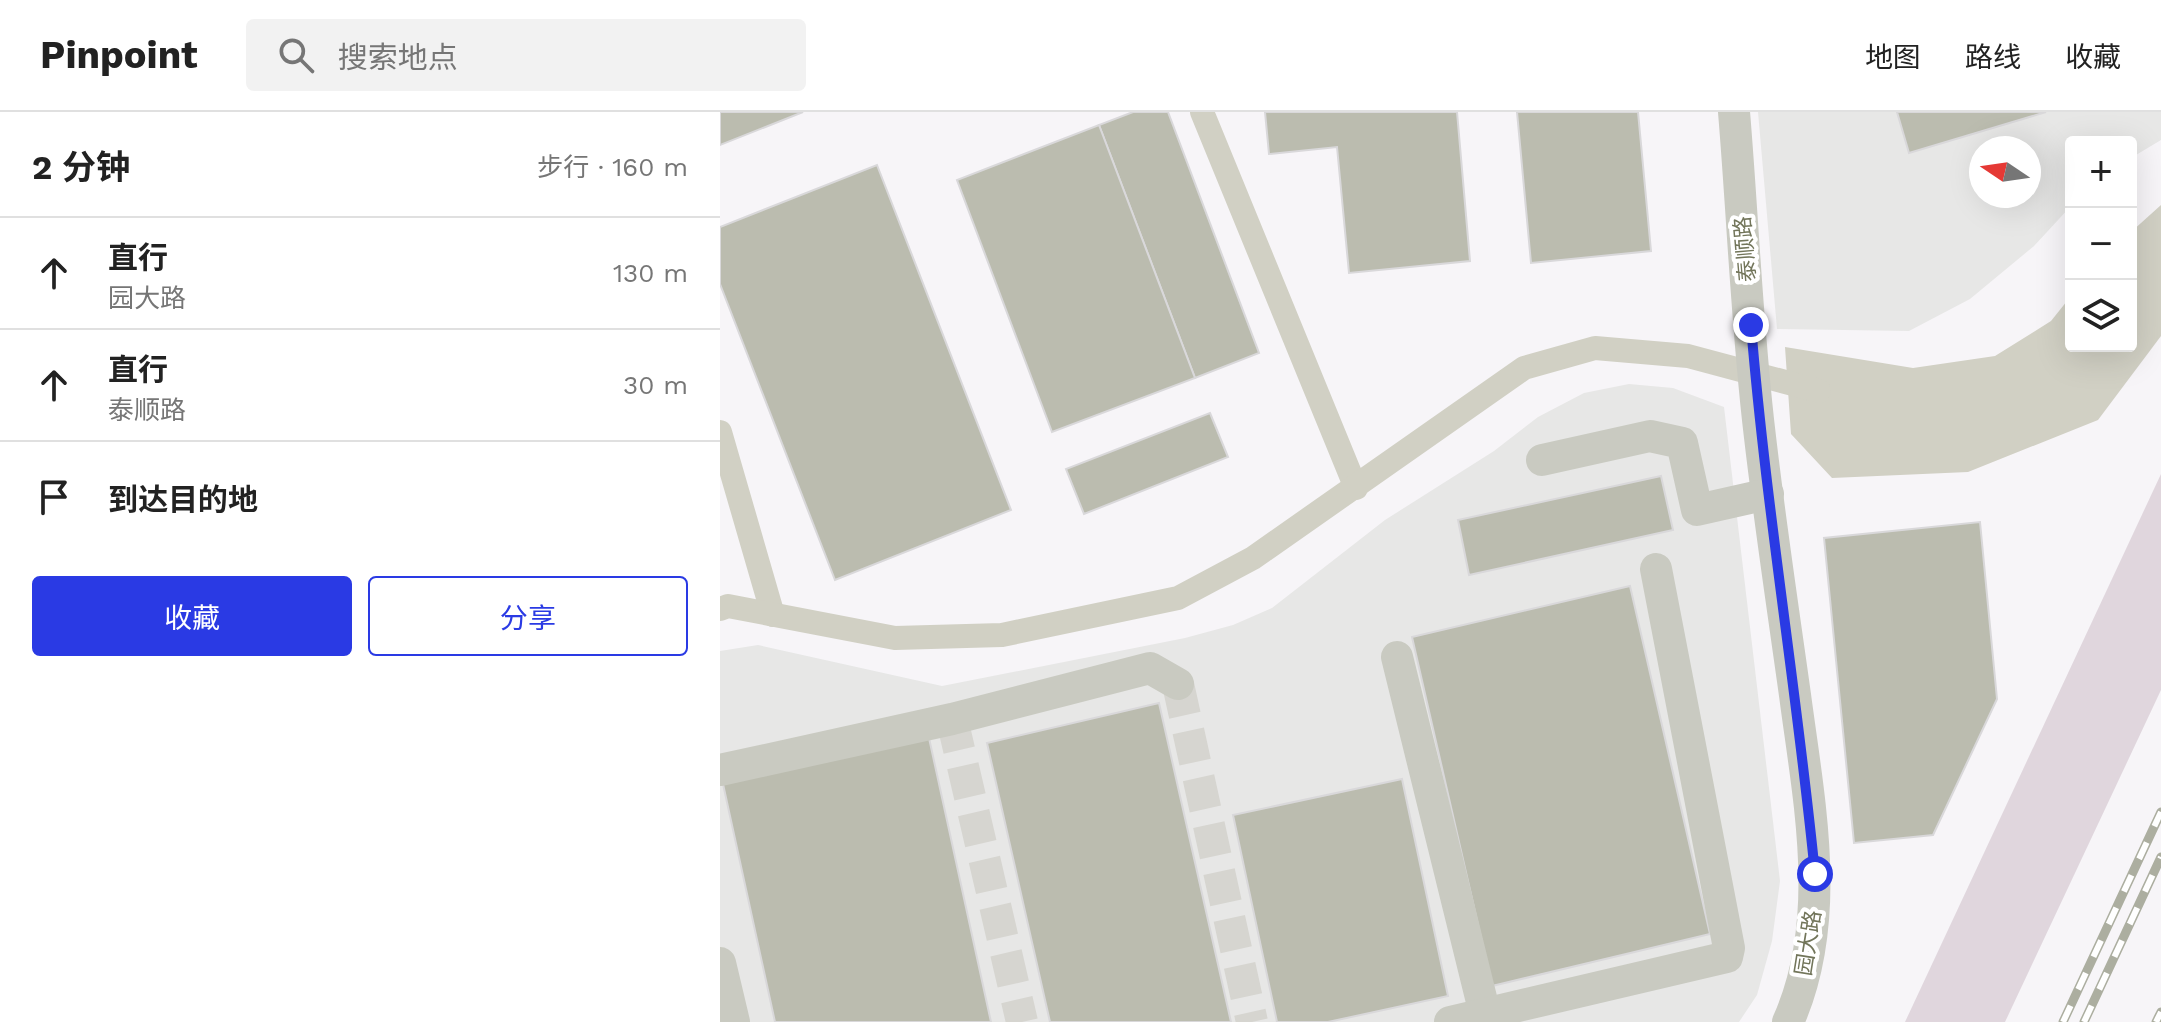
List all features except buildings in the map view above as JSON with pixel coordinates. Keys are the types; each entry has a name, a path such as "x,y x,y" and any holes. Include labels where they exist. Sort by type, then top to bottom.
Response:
{"street":[{"name":"泰顺路","path":"1734,112 1760,434"},
{"name":"园大路","path":"1760,434 1806,781 1815,874 1813,936 1797,1002 1788,1022"},
{"path":"1542,460 1650,436 1682,443 1697,510 1768,494"},
{"path":"1450,1022 1727,957 1727,933 1656,569"},
{"path":"1397,657 1485,1014"},
{"path":"720,770 952,719 1150,668 1178,684"},
{"path":"720,963 734,1022"}],"shaded area":[{"path":"1758,112 2161,112 2161,140 2137,154 2137,136 2065,136 2065,212 2034,246 1970,299 1909,331 1777,329"},
{"path":"2161,205 2161,336 2098,420 1968,472 1832,478 1791,434 1785,347 1913,368 1995,356 2051,321 2065,304 2065,352 2137,352 2137,227"},
{"path":"1629,384 1673,388 1724,407 1780,881 1772,941 1757,995 1739,1022 720,1022 720,651 758,645 942,686 1185,638 1233,625 1272,608 1385,520 1494,451 1538,417 1584,393"},
{"path":"2161,474 2161,690 2005,1022 1905,1022"}],"waterway":[{"path":"1202,112 1356,488"},
{"path":"720,609 728,606 895,638 1002,635 1178,598 1253,558 1524,368 1595,348 1688,356 1819,391"},
{"path":"720,432 773,615"}],"tunnel":[{"path":"1178,684 1252,1022"},
{"path":"952,719 1022,1022"}],"railway":[{"path":"2063,1022 2161,812"},
{"path":"2084,1022 2161,857"},
{"path":"2156,1022 2161,1012"}],"route":[{"path":"1751,325 1760,434 1806,781 1815,874"}]}
